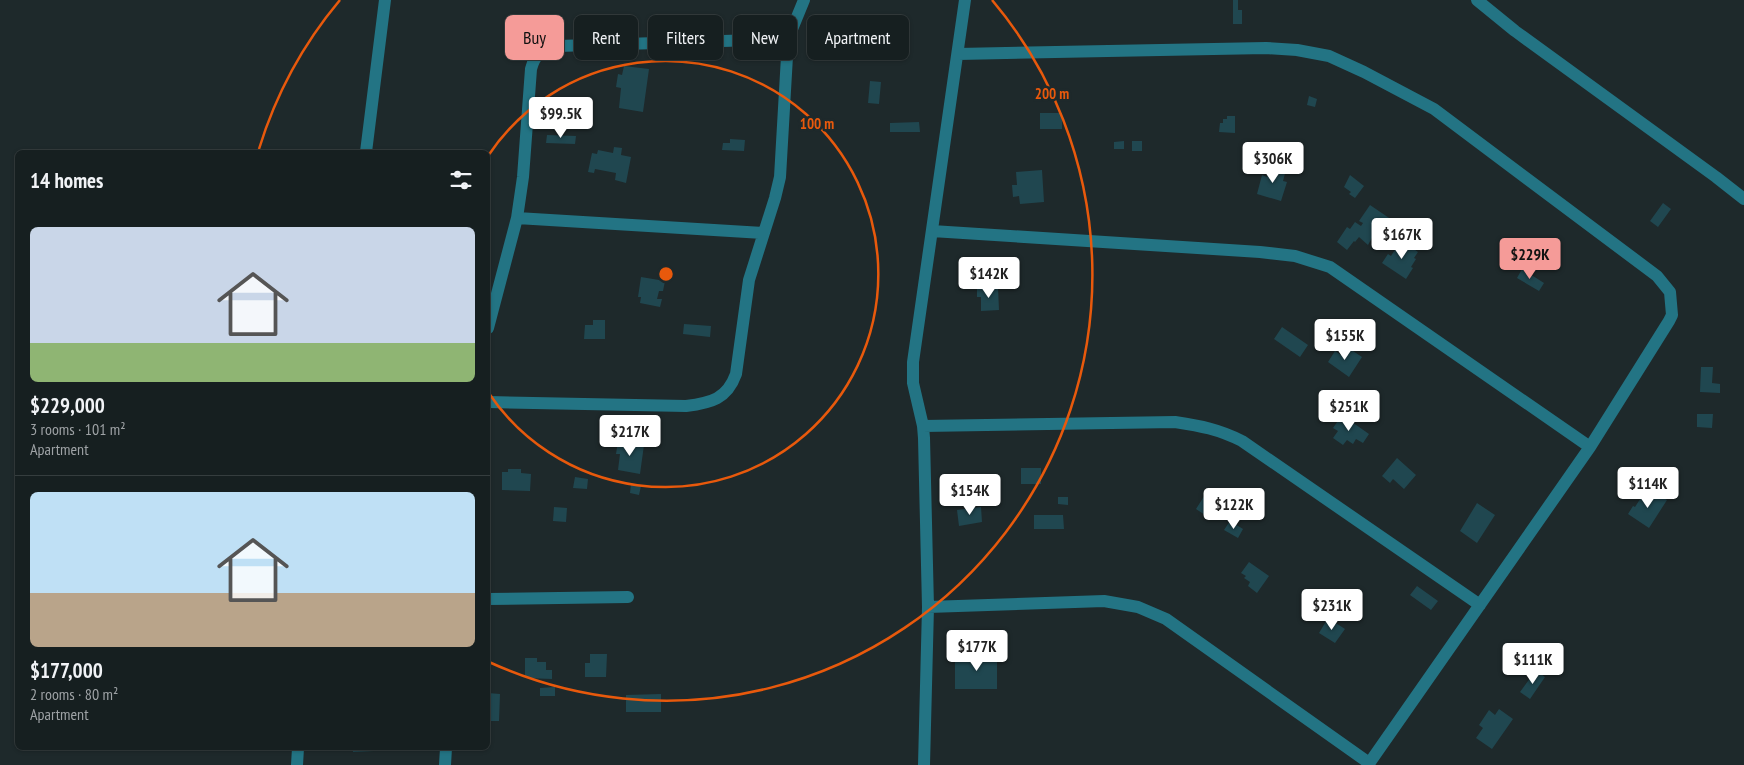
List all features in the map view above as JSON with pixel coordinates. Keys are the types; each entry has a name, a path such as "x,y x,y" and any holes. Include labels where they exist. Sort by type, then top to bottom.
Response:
{"street":[{"path":"366,150 385,0"},
{"path":"797,17 804,0"},
{"path":"924,765 928,607 923,426 916,403 913,383 913,362 965,0"},
{"path":"1477,0 1516,31 1744,199"},
{"path":"490,320 517,218 523,177 531,69 534,58 539,52 558,46 733,41"},
{"path":"928,607 1104,602 1138,607 1166,619 1369,764 1590,447 1672,315 1670,292 1656,276 1434,109 1329,56 1297,50 1266,48 958,54"},
{"path":"490,402 686,406 708,402 724,395 732,386 736,374 748,280 780,177 787,60"},
{"path":"517,218 763,234"},
{"path":"932,231 1260,252 1295,256 1330,267 1590,447"},
{"path":"923,426 1175,422 1204,426 1224,432 1242,441 1480,605"},
{"path":"490,599 628,597"},
{"path":"297,765 298,750"},
{"path":"445,765 446,750"}],"building":[{"path":"1233,0 1238,0 1238,10 1242,10 1242,24 1233,24"},
{"path":"624,66 649,69 643,112 619,108 621,88 616,87 618,74 622,75"},
{"path":"870,81 881,82 879,104 868,103"},
{"path":"1309,96 1317,99 1315,107 1307,105"},
{"path":"1040,113 1062,113 1062,129 1040,129"},
{"path":"1227,116 1235,116 1235,133 1219,132 1220,123 1223,123 1223,119 1227,119"},
{"path":"919,122 920,132 890,132 890,123"},
{"path":"547,135 576,136 575,144 546,143"},
{"path":"730,139 745,140 744,151 722,150 723,143 730,143"},
{"path":"1124,141 1124,149 1114,149 1114,142"},
{"path":"1132,141 1142,141 1142,151 1132,151"},
{"path":"614,147 622,148 621,155 631,157 626,183 615,180 616,173 595,169 594,173 588,172 592,153 597,154 598,150 613,153"},
{"path":"1246,147 1253,149 1250,163 1243,161"},
{"path":"1270,165 1286,170 1283,181 1287,182 1281,201 1257,194 1262,175 1267,177"},
{"path":"1042,170 1044,202 1020,204 1019,196 1013,197 1012,185 1017,185 1016,172"},
{"path":"1350,175 1364,186 1355,198 1344,187"},
{"path":"1663,203 1671,209 1658,227 1650,221"},
{"path":"1370,205 1395,222 1388,232 1390,233 1383,243 1373,236 1368,245 1359,237 1347,250 1337,242 1347,227 1350,229 1355,222 1361,226 1363,223 1359,221"},
{"path":"1401,240 1418,252 1411,267 1413,268 1406,279 1382,263 1388,254 1391,256"},
{"path":"1522,269 1544,283 1539,291 1517,278"},
{"path":"641,277 665,281 663,291 659,291 657,299 662,299 660,307 640,303 641,297 638,297"},
{"path":"998,287 999,310 981,311 981,297 977,297 977,288"},
{"path":"593,320 605,320 605,339 584,339 585,325 593,325"},
{"path":"684,324 711,326 710,337 683,334"},
{"path":"1282,327 1308,345 1300,357 1274,339"},
{"path":"1347,347 1362,357 1349,377 1328,362 1335,351 1341,355"},
{"path":"1701,367 1713,367 1712,383 1720,384 1720,393 1700,392"},
{"path":"1697,414 1713,414 1712,428 1697,427"},
{"path":"1342,415 1369,434 1363,443 1356,439 1353,444 1347,440 1343,445 1333,438 1338,431 1333,428"},
{"path":"618,441 644,445 640,474 618,470 620,454 616,454"},
{"path":"1397,458 1416,475 1404,489 1393,479 1390,483 1382,476"},
{"path":"1021,468 1041,468 1041,484 1021,484"},
{"path":"508,469 521,469 521,473 531,474 530,491 502,490 502,472 508,472"},
{"path":"575,477 588,479 587,489 573,488"},
{"path":"631,484 641,486 639,495 630,493"},
{"path":"1208,490 1217,495 1205,515 1196,509"},
{"path":"1654,491 1667,500 1649,528 1628,514 1644,493 1650,497"},
{"path":"1058,497 1068,497 1068,505 1058,504"},
{"path":"1477,503 1495,515 1477,543 1460,531"},
{"path":"554,507 567,508 566,522 553,521"},
{"path":"981,507 982,522 959,526 957,510"},
{"path":"1034,515 1063,515 1064,529 1034,529"},
{"path":"1230,521 1243,529 1238,538 1224,530"},
{"path":"1249,562 1269,576 1257,593 1248,586 1250,582 1241,573"},
{"path":"1417,586 1438,601 1431,610 1410,595"},
{"path":"1328,618 1345,629 1335,643 1319,633"},
{"path":"1508,650 1522,656 1518,664 1505,659"},
{"path":"966,653 997,653 997,689 955,689 955,658 966,658"},
{"path":"590,654 607,654 606,677 585,677 585,663 590,663"},
{"path":"525,658 537,658 537,662 546,662 546,670 552,670 552,679 525,678"},
{"path":"1536,670 1545,677 1530,699 1520,692"},
{"path":"555,687 555,696 540,696 540,688"},
{"path":"490,693 500,694 499,721 490,721"},
{"path":"661,694 661,712 626,712 626,695"},
{"path":"1499,709 1513,719 1492,749 1476,738 1483,728 1479,725 1489,710 1495,715"},
{"path":"353,750 374,750 374,751 353,752"}]}
